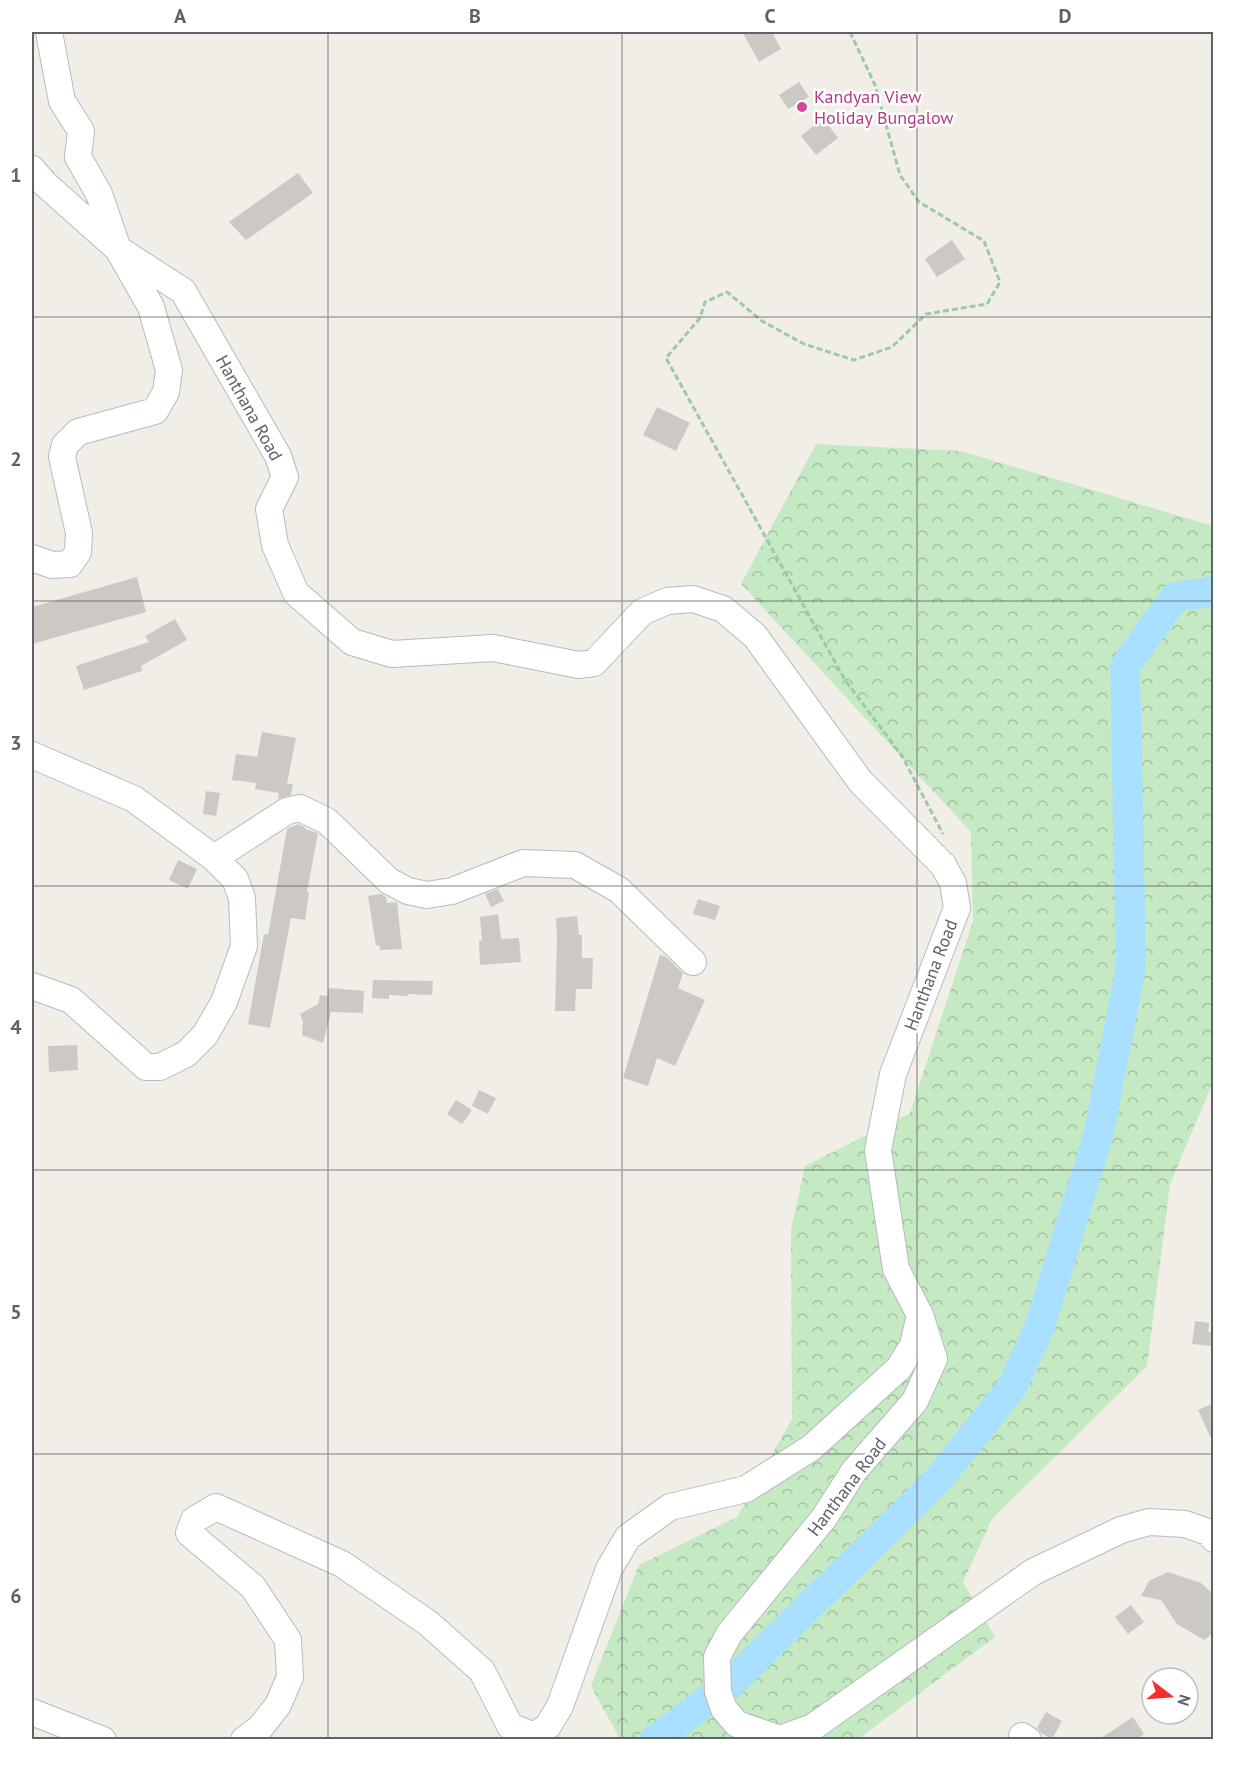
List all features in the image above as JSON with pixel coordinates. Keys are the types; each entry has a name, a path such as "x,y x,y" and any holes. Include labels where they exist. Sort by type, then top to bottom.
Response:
{"street":[{"path":"32,558 52,565 70,564 78,552 79,533 62,457 65,445 78,432 155,411 166,392 169,370 151,307 118,249 99,194 78,157 81,131 62,101 49,32"},
{"name":"Hanthana Road","path":"32,169 45,184 118,249 183,291 278,456 285,477 269,509 275,545 296,593 352,642 392,654 493,648 579,665 594,663 642,612 668,601 693,599 723,609 755,636 860,781 943,865 953,883 957,908 893,1074 878,1150 896,1269 920,1315 934,1359 915,1401 854,1471 824,1518 729,1634 717,1657 718,1692 724,1709 737,1724 780,1739 813,1727 1034,1572 1121,1530 1149,1522 1185,1524 1208,1532 1214,1539"},
{"path":"32,755 134,800 214,858 235,879 242,898 244,946 224,1002 205,1035 186,1054 160,1067 146,1067 71,1000 32,986"},
{"path":"214,858 287,811 300,808 327,821 389,881 408,891 427,895 452,891 524,863 575,865 619,890 693,962"},
{"path":"244,1740 260,1728 278,1705 290,1677 288,1640 253,1587 189,1533 194,1520 216,1507 342,1564 428,1623 482,1671 510,1726 534,1736 548,1726 560,1706 609,1569 628,1537 670,1507 746,1490 811,1448 899,1368 913,1345 920,1315"},
{"path":"32,1712 103,1740"}],"path":[{"path":"850,32 875,85 900,175 919,202 984,241 1000,282 987,304 926,314 892,347 854,360 804,344 762,321 727,292 705,302 700,318 666,358 845,680 902,756 944,835"}],"green space":[{"path":"816,444 961,451 1213,526 1213,1082 1170,1184 1147,1366 992,1519 963,1582 995,1637 858,1739 620,1739 591,1686 639,1565 737,1517 792,1419 791,1229 805,1166 910,1113 973,921 971,832 741,584"}],"building":[{"path":"742,32 772,32 781,49 759,62"},
{"path":"799,82 809,97 788,109 779,95"},
{"path":"823,118 838,138 816,155 801,136"},
{"path":"298,173 313,193 246,240 229,222"},
{"path":"952,240 965,259 937,277 925,259"},
{"path":"657,407 690,423 676,451 643,435"},
{"path":"137,577 146,612 32,644 32,607"},
{"path":"175,619 187,640 141,666 142,671 84,690 76,666 149,642 145,636"},
{"path":"262,732 296,738 287,784 293,784 291,795 278,799 279,793 255,789 256,783 232,780 236,754 257,757"},
{"path":"206,791 220,793 216,816 203,814"},
{"path":"298,824 318,833 307,892 309,893 305,920 291,918 270,1028 248,1024 264,934 268,935 287,829"},
{"path":"178,860 197,869 188,889 169,880"},
{"path":"498,889 504,901 491,907 485,894"},
{"path":"381,894 386,897 387,903 397,902 402,949 380,950 379,945 376,946 368,896"},
{"path":"698,899 720,906 715,920 693,914"},
{"path":"498,914 501,939 519,938 521,962 480,965 479,941 482,940 480,917"},
{"path":"577,916 579,935 582,935 582,958 593,958 592,989 576,989 575,1011 555,1011 556,918"},
{"path":"660,955 666,957 683,973 678,988 705,1000 675,1066 657,1058 648,1086 623,1078"},
{"path":"373,980 433,981 432,995 408,994 408,996 389,995 389,999 372,998"},
{"path":"329,988 364,991 363,1013 331,1012 323,1043 302,1035 303,1022 300,1014 318,1004 320,995 327,996"},
{"path":"77,1045 78,1070 49,1072 48,1046"},
{"path":"479,1090 496,1098 488,1114 472,1106"},
{"path":"456,1100 472,1110 462,1124 447,1114"},
{"path":"1195,1321 1209,1323 1208,1332 1214,1333 1212,1346 1192,1344"},
{"path":"1214,1403 1214,1445 1198,1410"},
{"path":"1168,1572 1201,1583 1214,1595 1214,1632 1204,1640 1177,1624 1161,1600 1141,1596 1149,1581"},
{"path":"1131,1605 1144,1622 1128,1634 1115,1617"},
{"path":"1046,1712 1062,1721 1052,1739 1037,1728"},
{"path":"1133,1717 1144,1734 1135,1740 1098,1740"}],"waterway":[{"path":"655,1740 733,1681 937,1481 1012,1387 1040,1326 1099,1133 1131,966 1125,666 1175,597 1214,591"}],"place":[{"name":"Kandyan View Holiday Bungalow","path":"802,107"}]}
